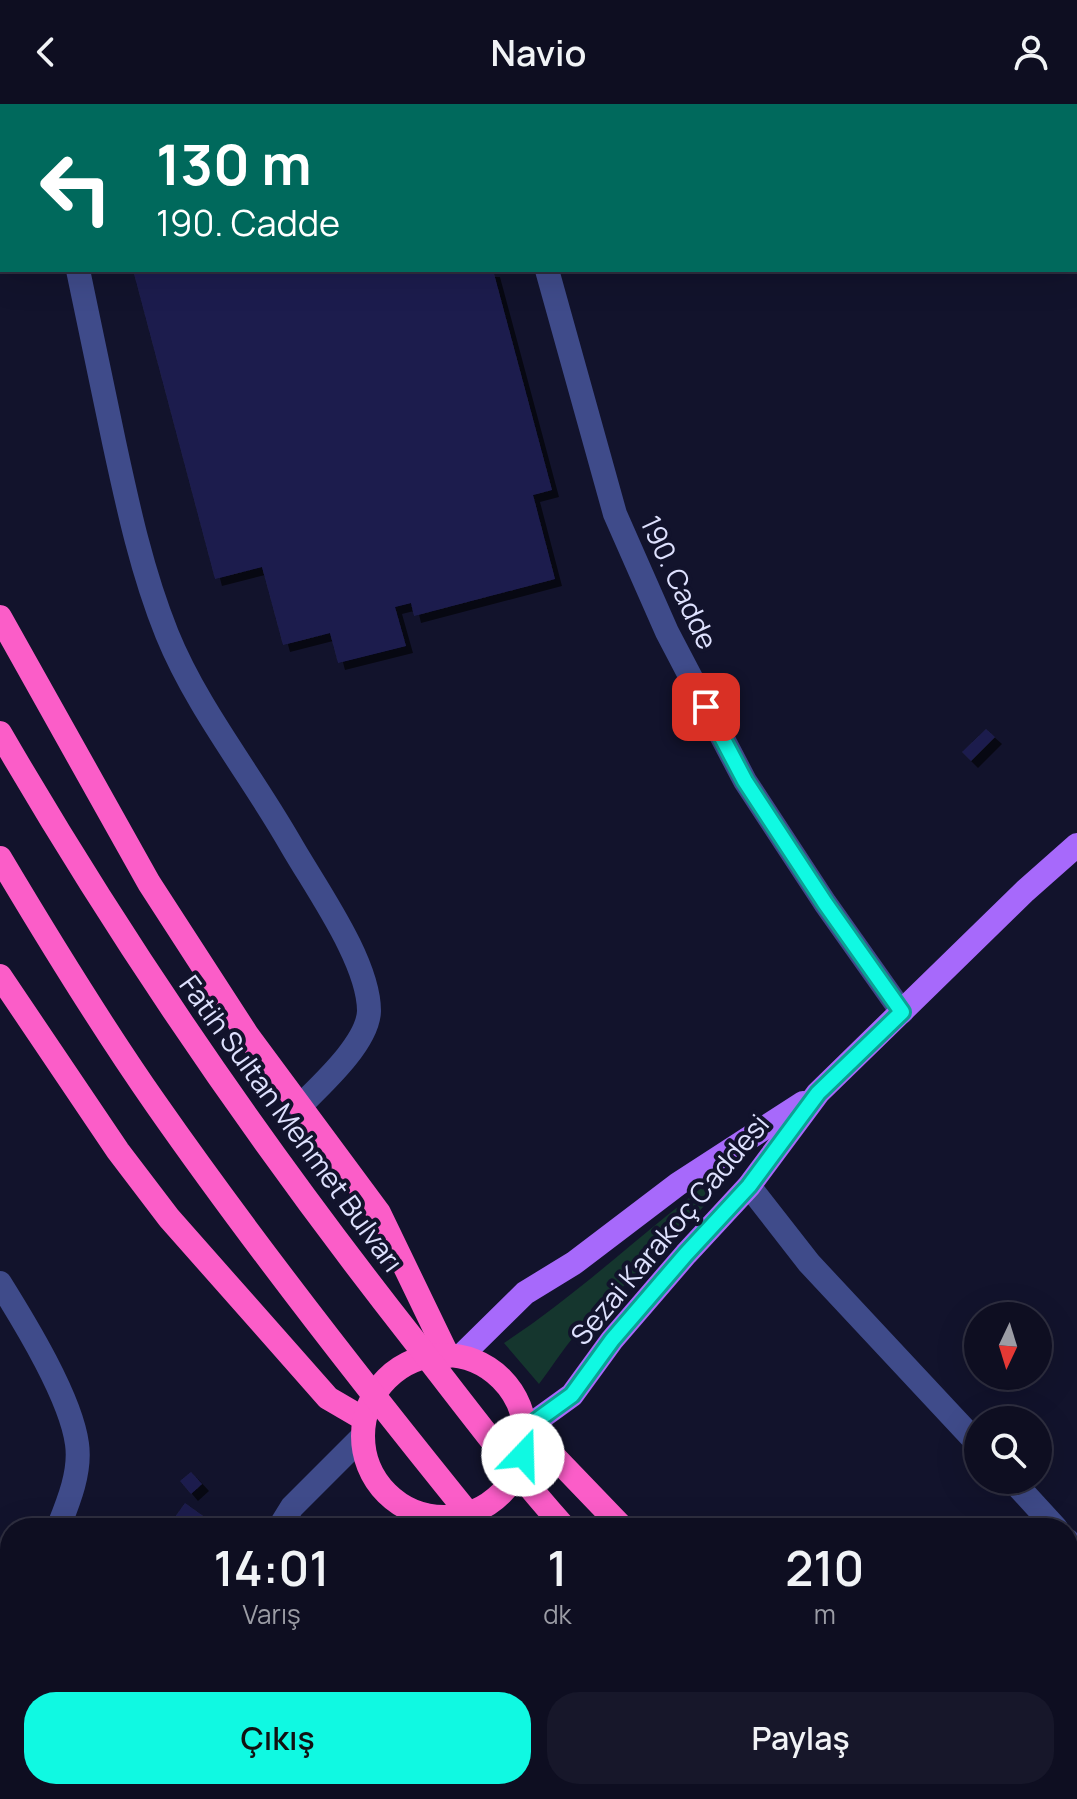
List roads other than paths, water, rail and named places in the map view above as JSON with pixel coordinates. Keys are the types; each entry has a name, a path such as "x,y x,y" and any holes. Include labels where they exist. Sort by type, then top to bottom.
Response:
{"highway":[{"path":"0,617 149,883 248,1036 379,1213 454,1356"},
{"name":"Fatih Sultan Mehmet Bulvarı","path":"0,733 63,842 128,943 265,1144 368,1282 557,1518"},
{"path":"0,858 67,970 164,1115 405,1436 472,1518"},
{"path":"0,976 118,1151 169,1218 328,1398 363,1427"},
{"path":"422,1518 383,1490 369,1469 362,1444 363,1427 373,1395 389,1375 435,1355 454,1356 484,1366 504,1382 519,1403 525,1433 523,1455 513,1479 496,1499 475,1512 446,1518"},
{"path":"525,1433 547,1449 613,1518"}],"main road":[{"name":"Sezai Karakoç Caddesi","path":"525,1433 572,1395 612,1340 749,1186 818,1093 1025,891 1077,845"},
{"name":"Sezai Karakoç Caddesi","path":"454,1356 525,1293 586,1254 678,1184 818,1093"}],"street":[{"path":"78,272 129,510 145,575 168,637 204,706 264,798 352,952 366,986 369,1014 359,1041 299,1107"},
{"name":"190. Cadde","path":"548,272 615,514 667,632 745,781 825,903 902,1012"},
{"path":"749,1186 809,1263 964,1429"},
{"path":"0,1283 43,1359 69,1413 75,1435 75,1472 62,1518"},
{"path":"285,1518 363,1427"},
{"path":"1025,1494 1047,1518"}]}
